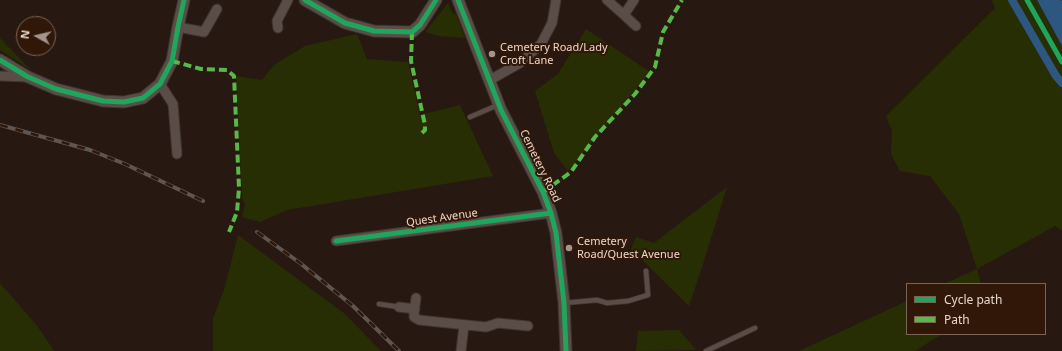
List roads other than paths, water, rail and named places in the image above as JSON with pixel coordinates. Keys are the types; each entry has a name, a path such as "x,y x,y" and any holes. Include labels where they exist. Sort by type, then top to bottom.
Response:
{"street":[{"path":"0,60 28,77 56,89 103,101 124,102 143,98 160,84 172,61 184,0"},
{"path":"278,28 277,21 288,0"},
{"path":"305,0 345,23 374,31 412,32 420,25 436,0"},
{"name":"Cemetery Road","path":"458,0 499,104 543,192 551,213 556,233 564,303 566,351"},
{"path":"490,80 520,63 541,44 552,22 556,0"},
{"path":"607,0 636,26"},
{"path":"624,15 634,0"},
{"path":"178,27 204,32 217,9"},
{"path":"0,76 28,77"},
{"path":"160,84 173,104 177,154"},
{"name":"Quest Avenue","path":"336,241 551,213"},
{"path":"416,298 414,317 419,320 490,327 498,323 528,326"},
{"path":"399,307 414,309"},
{"path":"461,351 464,325"}],"lane":[{"path":"470,117 499,104"},
{"path":"564,303 597,300 607,303 628,300 648,294 646,271"},
{"path":"379,304 399,307"},
{"path":"706,351 755,328"}],"water":[{"path":"1037,0 1062,1 1062,46"}],"waterway":[{"path":"1012,0 1056,76 1062,83"}],"railway":[{"path":"0,125 90,150 125,164 203,201"},
{"path":"257,232 300,263 353,306 399,351"}],"place":[{"name":"Cemetery Road/Lady Croft Lane","path":"492,54"},
{"name":"Cemetery Road/Quest Avenue","path":"569,248"}]}
